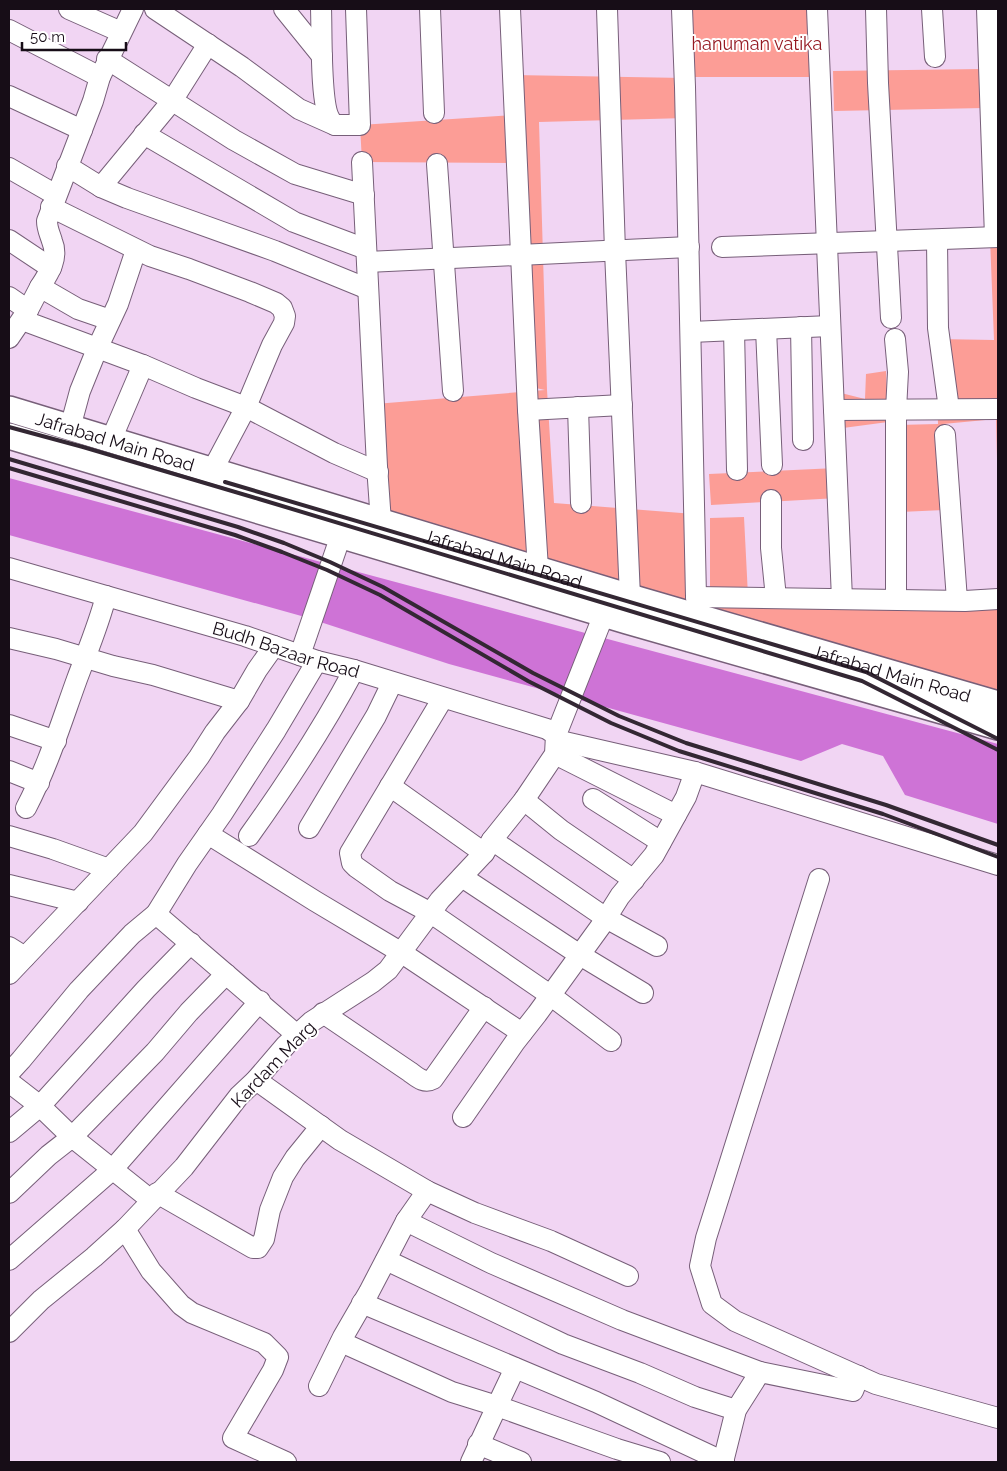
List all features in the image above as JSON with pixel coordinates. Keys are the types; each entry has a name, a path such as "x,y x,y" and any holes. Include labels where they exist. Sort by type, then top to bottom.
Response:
{"main road":[{"name":"Jafrabad Main Road","path":"9,410 697,618 998,704"},
{"name":"Jafrabad Main Road","path":"9,436 604,614 697,618 998,727"}],"street":[{"path":"69,9 121,32"},
{"path":"9,338 25,315 51,268 54,253 53,242 47,230 47,221 104,68 133,9"},
{"path":"155,9 299,109 335,125 360,125 356,9"},
{"path":"284,9 322,56"},
{"path":"321,9 326,108 329,119 335,125"},
{"path":"430,9 434,113"},
{"path":"510,9 528,410 538,569"},
{"path":"607,9 630,597"},
{"path":"682,9 686,87 697,618 776,598 998,599"},
{"path":"817,9 842,599"},
{"path":"876,9 878,83 891,318"},
{"path":"932,9 934,57"},
{"path":"722,247 827,245 996,237 994,131 987,9"},
{"path":"9,30 104,68 172,101 234,140 295,174 364,195"},
{"path":"101,187 172,101 208,44"},
{"path":"9,96 82,130"},
{"path":"144,134 294,222 366,255 445,259 689,247"},
{"path":"362,162 381,522"},
{"path":"437,164 453,390"},
{"path":"67,166 101,187 127,198 275,251 368,289"},
{"path":"9,168 54,201 136,250 250,292 276,303 282,308 285,316 284,323 272,345 246,408 212,471"},
{"path":"9,240 51,268"},
{"path":"937,240 938,328 949,409"},
{"path":"70,428 80,391 96,349 118,304 136,250"},
{"path":"40,287 78,309 110,320"},
{"path":"9,297 25,315 96,349 246,408 334,453 378,472"},
{"path":"691,332 830,326"},
{"path":"801,327 803,440"},
{"path":"766,329 772,465"},
{"path":"734,330 738,470"},
{"path":"895,339 898,372 896,410 896,599"},
{"path":"111,440 143,366"},
{"path":"528,410 622,405"},
{"path":"578,407 581,502"},
{"path":"834,410 998,409"},
{"path":"944,435 957,600"},
{"path":"771,500 776,598"},
{"path":"9,1073 79,990 132,934 156,914 276,730 308,658 309,627 341,535"},
{"name":"Budh Bazaar Road","path":"9,568 547,729 556,743"},
{"path":"26,808 39,783 56,741 84,658 102,614 106,596"},
{"name":"Kardam Marg","path":"9,1332 41,1300 125,1229 184,1167 239,1096 256,1080 296,1034 388,970 431,913 488,847 524,800 556,743 604,614"},
{"path":"9,638 153,675 239,701"},
{"path":"9,974 17,952 78,902 143,833 239,701 274,646"},
{"path":"248,836 282,790 330,714 354,670"},
{"path":"309,828 376,716 392,683"},
{"path":"443,698 350,852 352,863 390,890 431,913 611,1041"},
{"path":"9,725 56,741"},
{"path":"556,743 695,772 998,865"},
{"path":"556,743 676,815"},
{"path":"9,771 39,783"},
{"path":"463,1117 522,1032 580,955 620,896 654,855 686,798 695,772"},
{"path":"390,786 606,918 657,946"},
{"path":"593,799 661,842"},
{"path":"524,800 561,830 634,880"},
{"path":"208,834 314,901 402,953 522,1032"},
{"path":"9,836 109,869"},
{"path":"462,877 580,955 642,993"},
{"path":"819,879 709,1229 700,1266 712,1304 735,1321 876,1384 998,1418"},
{"path":"9,885 78,902"},
{"path":"156,914 260,1001 296,1034"},
{"path":"9,1132 40,1106 191,942"},
{"path":"9,1193 49,1155 72,1137 155,1052 189,1012 226,974"},
{"path":"9,1260 112,1170 260,1001"},
{"path":"323,1014 424,1081 429,1082 433,1080 484,1007"},
{"path":"256,1080 320,1126 383,1166 427,1190 475,1213 551,1241 628,1276"},
{"path":"9,1082 40,1106 72,1137 112,1170 154,1197 253,1248 258,1248 264,1239 270,1210 283,1177 320,1126"},
{"path":"319,1386 406,1220 427,1190"},
{"path":"406,1220 491,1263 622,1320 760,1372 853,1390 859,1376"},
{"path":"125,1229 151,1271 180,1305 192,1313 264,1343 278,1357 273,1370 232,1438 286,1462"},
{"path":"386,1260 563,1344 640,1373 695,1397 736,1410"},
{"path":"362,1303 596,1402 724,1462 736,1410 760,1372"},
{"path":"341,1342 452,1392 660,1462"},
{"path":"515,1368 474,1453 521,1462"}],"green space":[{"name":"hanuman vatika","path":"687,9 827,9 827,77 693,77"},
{"path":"982,69 984,108 834,111 833,71"},
{"path":"513,75 685,78 686,118 539,122 547,390 554,503 694,514 698,596 710,596 710,518 744,517 748,596 998,595 998,699 381,522 375,404 545,390 527,386 517,163 362,162 360,125 515,115"},
{"path":"990,238 998,240 998,499 996,419 943,424 944,510 900,512 897,425 938,424 936,339 994,340"},
{"path":"886,371 888,422 843,428 841,393 865,399 866,374"},
{"path":"836,468 838,498 711,505 709,474"}],"shaded area":[{"path":"9,478 998,744 998,824 905,795 883,756 842,744 801,761 449,664 305,617 9,535"}],"railway":[{"path":"9,427 259,499 862,681 998,750"},
{"path":"9,459 238,527 284,543 383,587 533,673 619,716 686,743 886,805 998,845"},
{"path":"9,468 235,535 282,552 327,570 380,595 528,681 611,723 679,751 883,814 998,857"},
{"path":"225,482 866,672 998,739"}]}
